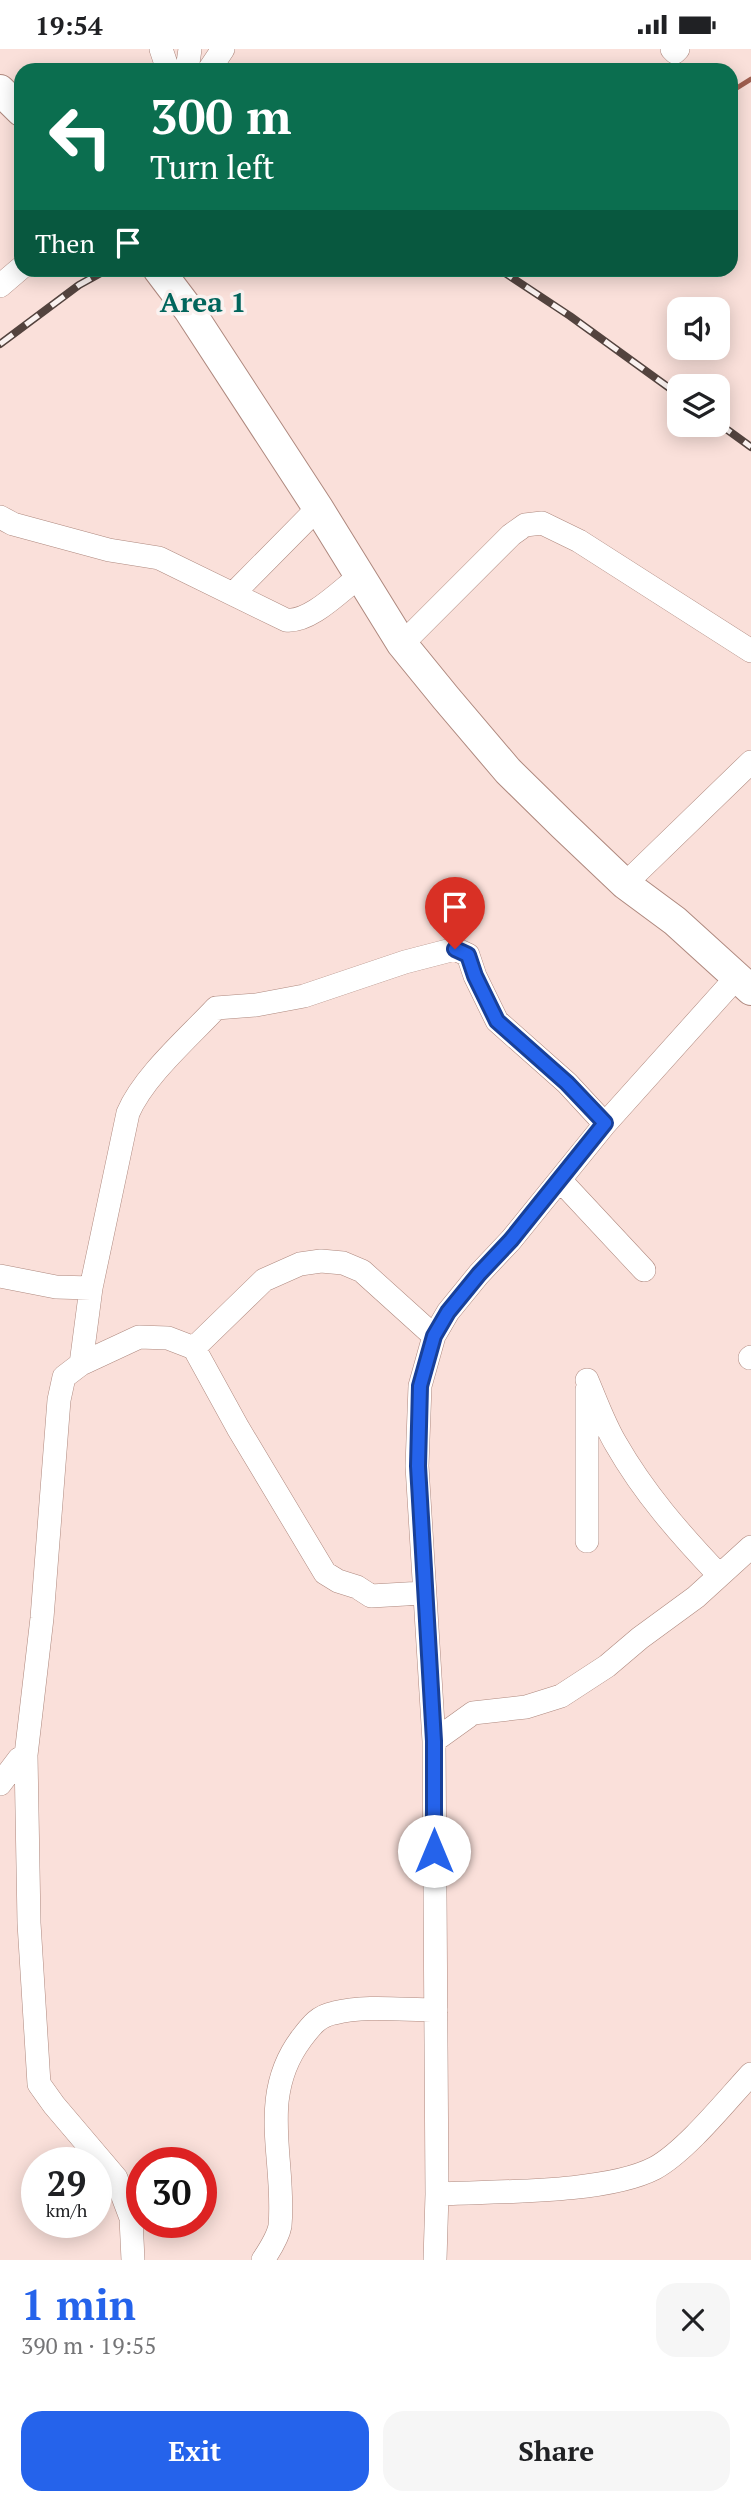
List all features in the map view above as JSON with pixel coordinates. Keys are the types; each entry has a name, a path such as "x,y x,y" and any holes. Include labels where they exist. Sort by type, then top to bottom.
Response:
{"main road":[{"path":"0,90 14,104"},
{"path":"164,277 189,310 318,508 402,645 508,771 625,884 675,921 747,986"}],"street":[{"path":"673,49 675,52 678,49"},
{"path":"0,286 14,274"},
{"path":"233,594 318,508"},
{"path":"0,517 13,524 109,550 159,558 286,620 294,621 307,617 360,576"},
{"path":"402,645 511,535 525,526 542,523 579,541 751,651"},
{"path":"625,884 751,762"},
{"path":"81,1364 91,1289 128,1113 135,1098 216,1008 256,1005 304,996 405,962 455,949 468,955 497,1021 567,1083 605,1123"},
{"path":"435,2260 437,2194 434,1741 423,1593 425,1578 418,1466 420,1386 434,1336 448,1312 479,1274 511,1240 605,1123 747,986"},
{"path":"560,1180 644,1270"},
{"path":"194,1348 264,1280 300,1263 321,1261 344,1263 362,1271 434,1336"},
{"path":"0,1276 56,1287 91,1289"},
{"path":"133,2260 131,2218 116,2178 39,2084 29,1923 26,1755 42,1618 59,1400 64,1377 81,1364 139,1336 168,1338 194,1348 237,1428 325,1573 371,1596 423,1593"},
{"path":"587,1541 587,1380 615,1442 644,1487 668,1521 719,1575"},
{"path":"434,1741 473,1713 526,1706 561,1696 607,1666 696,1597 751,1547"},
{"path":"0,1784 19,1759 26,1755"},
{"path":"263,2260 280,2229 275,2105 280,2077 295,2047 320,2018 333,2013 353,2010 436,2010"},
{"path":"437,2194 593,2184 617,2181 655,2168 688,2141 751,2074"}],"waterway":[{"path":"738,87 751,79"}],"railway":[{"path":"0,344 94,277"},
{"path":"511,277 667,386"},
{"path":"730,432 751,447"}],"district":[{"name":"Area 1","path":"203,302"}],"route":[{"path":"434,1851 434,1741 423,1593 425,1578 418,1466 420,1386 434,1336 448,1312 511,1240 605,1123 567,1083 497,1021 485,1000 468,955 455,949"}]}
